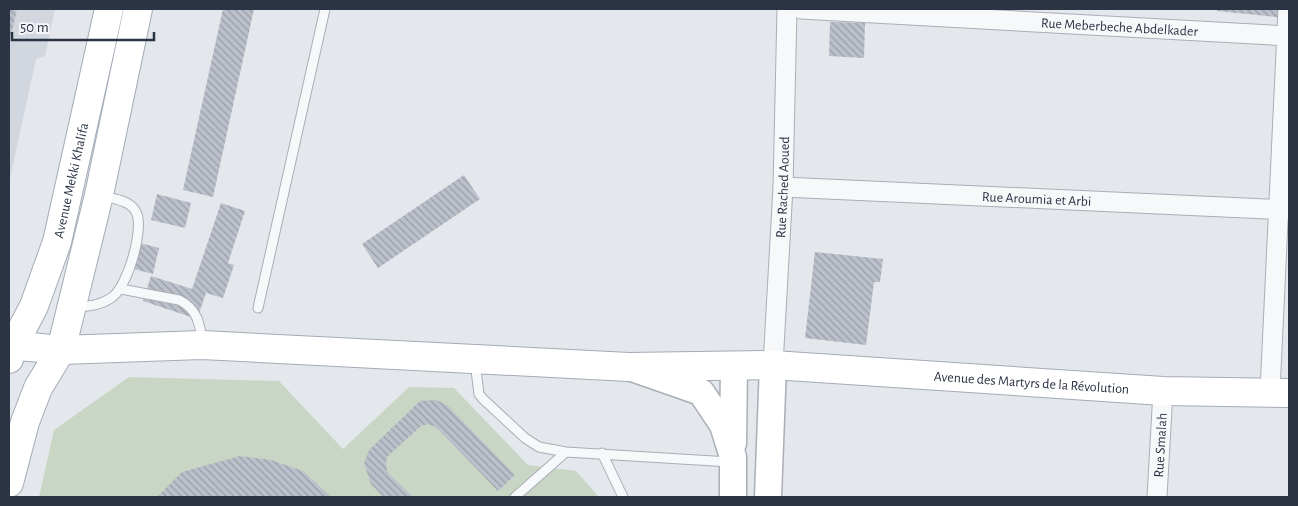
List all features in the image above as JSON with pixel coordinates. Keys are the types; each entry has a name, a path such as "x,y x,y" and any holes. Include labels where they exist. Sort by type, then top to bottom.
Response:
{"main road":[{"name":"Avenue Mekki Khalifa","path":"10,350 34,306 57,242 109,9"},
{"name":"Avenue Mekki Khalifa","path":"9,483 28,413 38,388 60,350 98,195 138,9"},
{"name":"Avenue des Martyrs de la Révolution","path":"10,350 202,345 629,367 773,365 1163,391 1279,393"}],"street":[{"name":"Rue Rached Aoued","path":"773,365 783,187 787,9"},
{"name":"Rue Meberbeche Abdelkader","path":"801,9 1288,36"},
{"path":"1279,393 1288,9"},
{"name":"Rue Aroumia et Arbi","path":"783,187 1284,209"},
{"path":"768,497 773,365"},
{"path":"734,366 734,497"},
{"path":"629,367 702,392 723,425 733,459"},
{"name":"Rue Smalah","path":"1157,497 1163,391"}],"lane":[{"path":"258,308 325,9"},
{"path":"71,307 97,306 113,298 121,289 128,275 139,229 137,212 128,202 98,195"},
{"path":"121,289 179,300 187,304 196,314 200,325 202,345"},
{"path":"475,359 479,394 482,399 525,438 539,447 566,452 733,459"},
{"path":"515,497 566,452"},
{"path":"602,453 623,497"}],"shaded area":[{"path":"9,9 55,9 45,56 36,59 9,183"}],"green space":[{"path":"129,377 279,381 343,449 409,387 454,388 528,465 576,471 599,497 39,497 54,430"}],"building":[{"path":"9,9 17,9 10,40 9,40"},
{"path":"223,9 254,9 213,197 183,190"},
{"path":"1217,9 1288,9 1286,18 1217,11"},
{"path":"830,22 865,23 864,58 829,56"},
{"path":"464,175 480,199 378,268 362,244"},
{"path":"157,194 191,203 185,228 151,220"},
{"path":"221,203 245,211 228,263 234,265 223,298 206,293 197,319 143,301 151,276 192,289"},
{"path":"140,243 159,248 153,274 134,269"},
{"path":"815,252 883,259 880,282 874,282 866,345 805,338"},
{"path":"436,400 447,405 515,475 498,491 440,431 434,426 427,424 421,426 387,457 387,471 413,497 384,497 371,484 364,463 369,450 420,401"},
{"path":"240,456 271,460 303,471 331,497 157,497 182,472"}]}
